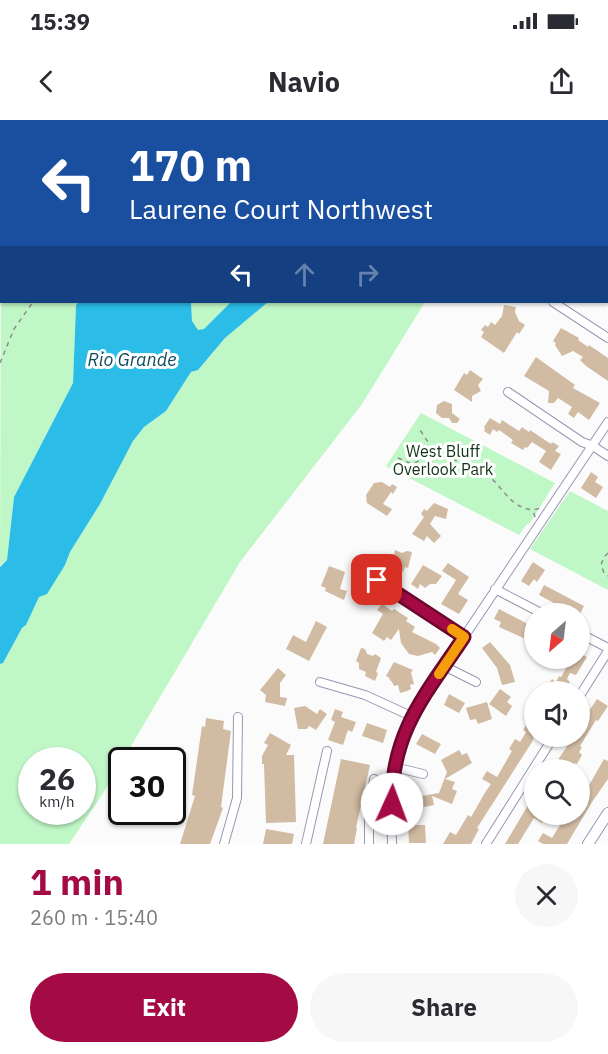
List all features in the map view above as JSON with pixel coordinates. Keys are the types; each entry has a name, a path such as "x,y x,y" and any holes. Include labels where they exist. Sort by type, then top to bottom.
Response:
{"street":[{"path":"556,303 608,338"},
{"path":"508,392 582,442 608,456"},
{"path":"392,844 394,767 403,733 411,716 608,422"},
{"path":"377,580 464,637"},
{"path":"495,589 524,604"},
{"path":"589,681 608,650 590,639"},
{"path":"444,666 476,682"},
{"path":"320,682 365,695 411,716"},
{"path":"224,844 237,798 238,717"},
{"path":"486,844 547,747"},
{"path":"306,844 327,751"},
{"path":"394,767 423,774"},
{"path":"369,844 369,818 374,779"},
{"path":"588,844 608,813"}],"path":[{"path":"0,363 14,329 32,303"},
{"path":"398,458 412,464 422,459 427,452 428,442 420,430"},
{"path":"410,445 481,471 495,481 518,507 533,510 539,507 541,509"},
{"path":"533,510 535,518"},
{"path":"608,553 601,565 608,576"}],"green space":[{"path":"1,303 78,303 76,305 73,383 14,497 7,560 0,566"},
{"path":"191,303 230,303 204,329 198,330 192,321"},
{"path":"267,303 424,303 362,404 240,562 130,747 108,747 108,785 96,804 96,747 18,747 18,825 82,825 69,844 0,844 0,664 3,663 22,628 26,625 39,597 65,565 70,552 100,504 133,441 144,427 166,411 191,372 198,370 225,338"},
{"name":"West Bluff Overlook Park","path":"421,413 555,483 530,523 519,535 386,466"},
{"path":"570,491 608,511 608,590 530,549"}],"water":[{"name":"Rio Grande","path":"78,303 191,303 192,321 198,330 204,329 230,303 267,303 225,338 198,370 191,372 166,411 144,427 133,441 100,504 70,552 65,565 47,594 39,597 26,625 22,628 3,663 0,664 0,567 7,560 14,497 73,383 76,305"}],"building":[{"path":"504,305 516,307 515,312 519,321 525,325 519,334 517,332 504,353 481,337 484,332 481,330 485,325 488,327 491,322 495,325 502,316"},
{"path":"561,328 608,358 608,381 586,366 580,360 583,357 573,351 562,356 553,341"},
{"path":"536,357 575,385 573,388 600,403 589,420 578,412 574,418 568,414 572,407 558,398 554,403 548,403 549,391 524,376"},
{"path":"470,370 483,379 478,385 481,391 472,396 472,402 454,390 464,373 467,375"},
{"path":"444,401 452,404 452,413 460,419 457,423 452,423 449,418 442,418 436,413 437,405"},
{"path":"490,418 500,424 502,420 519,431 522,427 529,432 530,430 551,444 552,442 559,446 555,451 561,454 551,470 539,462 546,451 532,442 523,450 511,443 513,440 499,430 497,432 493,429 490,435 484,431"},
{"path":"591,472 598,477 595,482 603,487 596,498 581,488"},
{"path":"382,482 390,487 392,484 397,487 383,504 392,509 387,516 367,503 366,495 374,483"},
{"path":"434,503 448,509 446,519 435,516 430,524 441,536 434,543 427,536 424,541 412,534 424,517 421,514 424,509 427,511"},
{"path":"395,550 402,553 412,552 408,568 405,567 403,572 397,570 398,567 389,564 390,561 379,558 394,554"},
{"path":"533,562 545,570 537,582 534,579 529,586 521,581"},
{"path":"448,563 469,577 458,594 468,600 459,614 441,604 456,580 442,571"},
{"path":"423,565 442,576 436,584 430,584 425,588 420,584 418,589 411,584"},
{"path":"329,566 345,572 340,589 347,591 344,600 325,591 326,588 321,586"},
{"path":"544,585 578,603 554,603 539,595"},
{"path":"382,604 408,618 406,621 415,627 412,632 436,644 440,648 435,655 432,652 418,656 409,654 401,643 399,629 391,640 387,637 384,641 372,633 383,614 377,610"},
{"path":"499,609 524,622 524,638 499,627 501,622 494,619"},
{"path":"316,621 327,627 309,661 286,649 293,635 306,642"},
{"path":"490,642 510,665 515,682 502,685 497,668 482,648"},
{"path":"361,648 365,649 367,654 373,656 375,654 381,658 375,681 365,676 366,672 359,669 359,663 356,661"},
{"path":"394,662 413,670 411,673 414,684 410,685 411,689 400,693 398,685 394,686 390,678 386,676"},
{"path":"278,668 286,675 280,683 280,697 287,698 285,706 265,702 266,695 260,690"},
{"path":"566,669 580,669 576,675 570,673 567,679 569,681 556,681 559,676 561,677"},
{"path":"500,689 511,697 507,702 512,706 506,716 489,704"},
{"path":"449,694 465,703 459,713 444,705"},
{"path":"597,699 608,706 590,730 590,710"},
{"path":"487,702 492,719 478,724 476,719 470,720 466,708"},
{"path":"305,706 317,714 320,709 327,714 316,730 309,726 307,729 298,729 294,708"},
{"path":"335,709 343,712 341,717 356,722 352,732 348,730 343,745 328,740 335,722 331,720"},
{"path":"206,718 224,721 223,729 231,731 221,807 223,808 210,844 180,844 195,796 192,795 202,726 205,727"},
{"path":"367,723 387,730 383,743 362,736"},
{"path":"270,733 291,745 286,755 294,755 296,822 266,823 262,756 268,745 264,743"},
{"path":"422,734 441,744 435,754 416,744"},
{"path":"524,735 524,747 529,747 477,828 479,829 471,844 443,844 450,832 456,835 468,815 471,817 491,784 482,779 487,771 497,777 512,751 509,749 515,739 520,742"},
{"path":"567,747 582,747 579,752 582,755 580,759 558,759"},
{"path":"459,750 462,755 467,753 472,763 445,779 455,782 452,789 457,791 452,804 432,796 434,805 414,809 411,798 439,793 447,772 441,760"},
{"path":"341,759 370,765 354,844 323,844"},
{"path":"604,759 608,761 608,779 590,805 590,784"},
{"path":"524,812 524,825 530,825 518,844 505,844"},
{"path":"408,825 425,825 426,843 409,843"},
{"path":"560,825 578,825 567,844 543,844 538,841 543,833 552,838"},
{"path":"266,829 294,834 292,844 263,844"}],"slow traffic":[{"path":"439,674 464,637 452,629"}],"route":[{"path":"377,580 464,637 418,703 403,733 394,767 392,804"}]}
